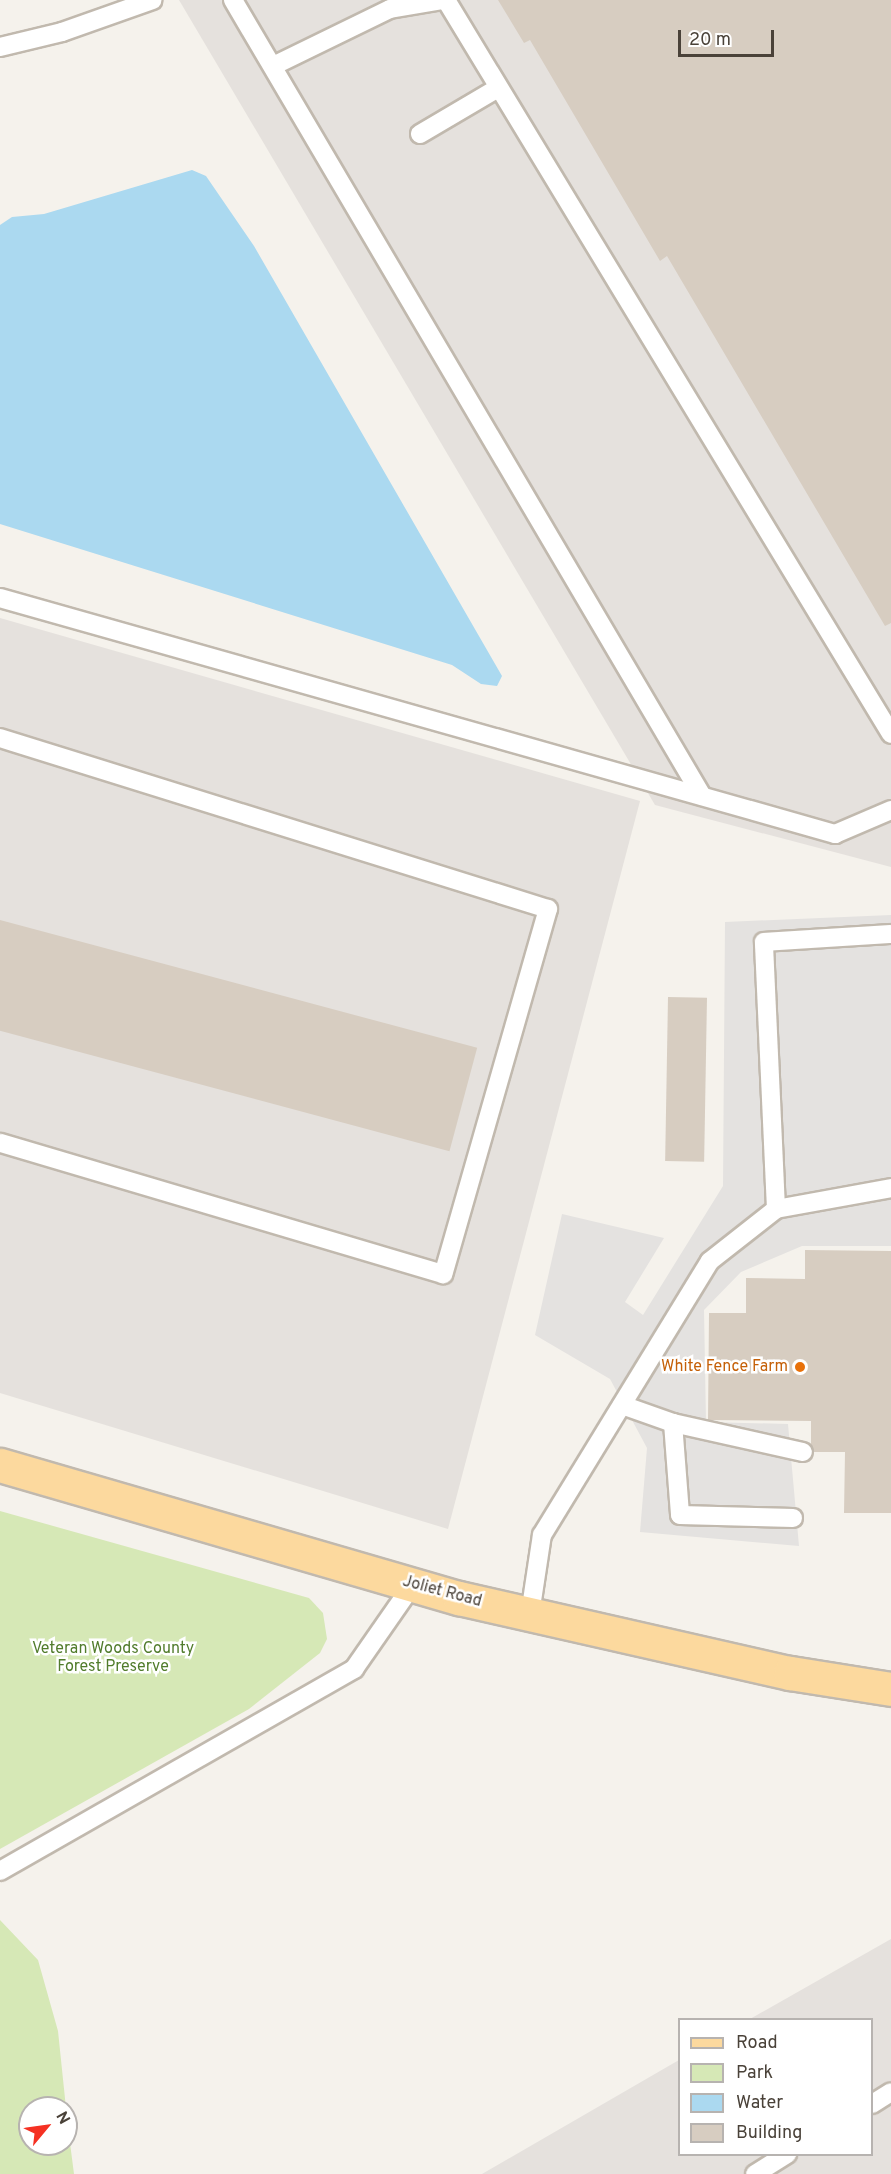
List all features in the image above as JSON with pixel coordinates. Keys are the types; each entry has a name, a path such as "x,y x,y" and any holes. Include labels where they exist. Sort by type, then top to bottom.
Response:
{"main road":[{"name":"Joliet Road","path":"0,1465 413,1584 530,1614 790,1673 891,1689"}],"lane":[{"path":"0,47 62,33 153,0"},
{"path":"233,0 702,796"},
{"path":"273,66 390,9 444,0 891,734"},
{"path":"420,134 498,88"},
{"path":"0,598 835,834 891,810"},
{"path":"0,738 548,909 443,1274 0,1143"},
{"path":"776,1209 764,942 891,934"},
{"path":"530,1614 542,1535 710,1261 776,1209 891,1188"},
{"path":"622,1405 672,1423 803,1452"},
{"path":"672,1423 680,1515 793,1518"},
{"path":"0,1871 354,1669 413,1584"},
{"path":"873,2103 891,2092"},
{"path":"755,2174 784,2156"}],"shaded area":[{"path":"179,0 891,0 891,867 655,805"},
{"path":"0,618 640,801 448,1529 0,1393"},
{"path":"891,915 891,1246 802,1246 741,1272 704,1310 706,1422 788,1424 799,1546 640,1532 647,1448 610,1379 535,1335 562,1214 664,1238 625,1302 643,1315 723,1186 725,922"},
{"path":"891,1939 891,2174 482,2174 678,2061 678,2156 873,2156 873,2018 752,2018"}],"green space":[{"name":"Veteran Woods County Forest Preserve","path":"0,1511 309,1598 323,1613 327,1639 320,1653 249,1709 0,1849"},
{"path":"0,1920 38,1960 58,2031 65,2096 18,2096 18,2156 72,2156 74,2174 0,2174"}],"water":[{"path":"192,170 206,176 254,246 502,676 497,686 481,684 452,665 0,524 0,225 12,217 44,214"}],"building":[{"path":"498,0 891,0 891,623 885,626 667,256 660,261 530,40 524,43"},
{"path":"0,920 477,1048 449,1151 0,1031"},
{"path":"668,997 707,998 704,1162 665,1161"},
{"name":"White Fence Farm","path":"805,1250 891,1251 891,1513 844,1513 845,1452 811,1452 811,1421 708,1420 709,1313 746,1313 746,1278 805,1279"}],"place":[{"name":"White Fence Farm","path":"800,1367"}]}
